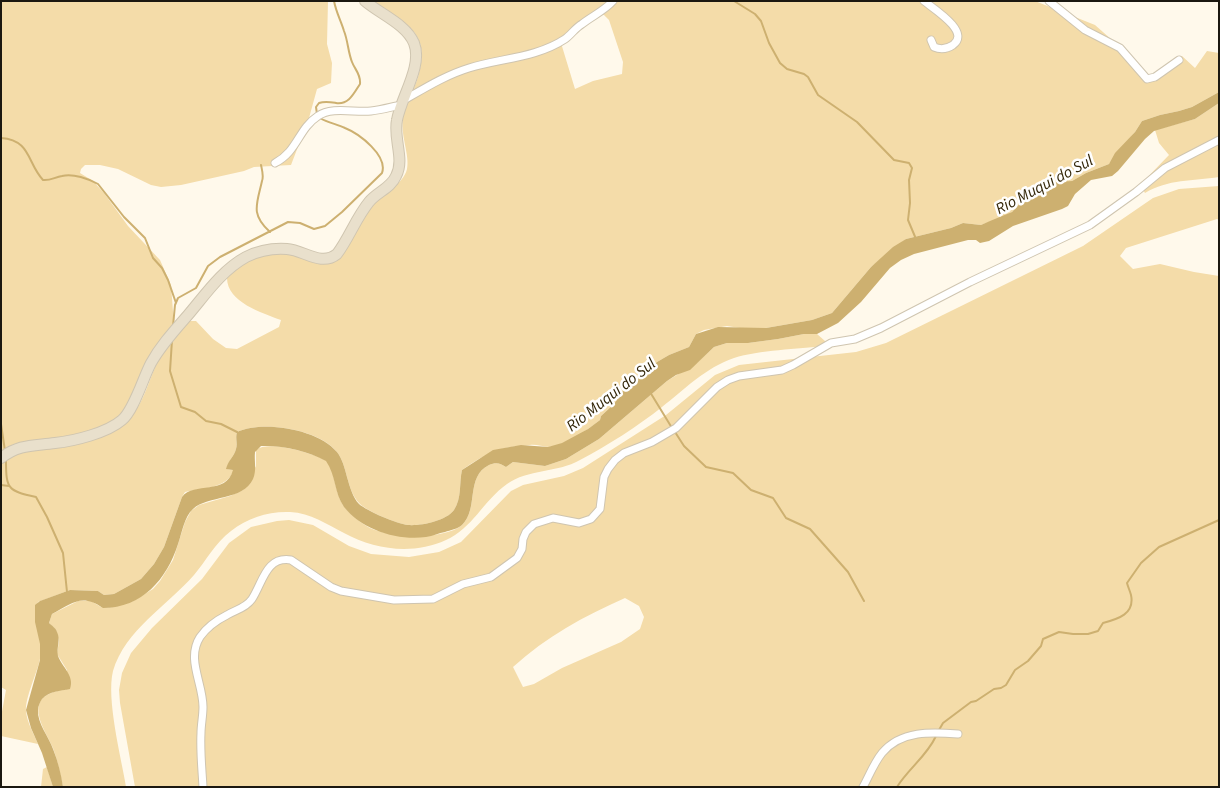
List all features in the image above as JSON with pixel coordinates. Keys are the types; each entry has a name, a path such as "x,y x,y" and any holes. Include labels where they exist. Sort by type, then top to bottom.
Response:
{"main road":[{"path":"1,458 15,448 70,440 107,429 123,419 129,412 151,364 168,337 225,272 247,257 273,249 287,249 322,259 337,254 370,200 392,183 396,177 400,165 396,130 402,102 416,60 414,42 398,25 365,1"}],"street":[{"path":"275,163 290,152 307,125 319,114 330,111 369,111 402,102 448,76 461,71 527,55 562,40 580,25 603,11 612,1"},
{"path":"924,1 954,25 958,33 958,39 949,48 934,47 932,40"},
{"path":"1049,1 1085,30 1120,48 1147,79 1155,78 1179,60"},
{"path":"203,787 201,734 203,706 194,653 202,635 210,626 249,603 260,581 273,563 284,559 291,560 331,587 341,591 400,601 433,599 463,584 491,577 517,558 522,549 526,532 534,524 553,518 579,523 591,519 600,509 604,477 608,468 615,460 624,453 652,442 676,428 717,387 728,380 739,376 782,370 831,343 855,339 881,328 970,282 1090,225 1136,192 1165,168 1219,140"},
{"path":"863,787 882,753 896,741 919,733 958,734"}],"shaded area":[{"path":"1,1 328,1 327,44 332,63 331,83 317,89 309,118 291,165 254,167 181,185 161,187 151,185 118,169 100,165 85,165 81,169 80,173 93,181 128,226 160,260 171,285 174,325 132,403 113,424 70,437 14,444 1,451"},
{"path":"373,1 1035,1 1095,25 1120,47 1148,80 1182,56 1195,68 1207,51 1219,53 1219,92 1192,107 1142,121 1109,164 1072,181 1036,189 1012,212 1005,216 981,225 963,223 951,228 906,239 871,267 832,313 812,320 766,328 727,326 704,330 696,334 689,347 657,362 624,389 614,404 601,416 600,420 576,436 563,443 549,447 532,445 502,449 479,459 462,470 457,505 450,514 439,520 420,525 408,525 390,520 364,507 352,492 341,458 337,452 329,444 317,437 304,432 275,427 248,428 237,432 236,449 227,469 234,470 231,476 226,481 213,487 185,492 164,547 154,564 141,579 114,594 104,595 98,591 70,590 38,602 36,617 41,652 27,699 26,711 29,724 38,744 1,736 1,717 6,690 1,687 1,467 3,460 8,455 110,432 121,426 129,419 142,400 155,367 166,347 190,321 196,321 213,339 226,348 237,349 279,327 281,320 256,310 239,300 233,294 227,278 247,262 271,253 288,253 319,263 357,230 379,198 398,184 407,169 408,163 402,124 406,107 418,77 421,49 413,30","holes":["597,13 604,15 609,20 623,62 622,74 593,81 575,89 561,43"]},
{"path":"1219,103 1219,177 1181,181 1154,188 1145,193 1140,185 1169,155 1159,143 1155,130 1195,119"},
{"path":"1219,186 1219,220 1217,219 1126,248 1120,256 1133,269 1160,264 1219,276 1219,787 135,787 120,703 119,690 122,673 131,653 152,628 202,579 229,543 251,527 289,520 313,525 349,546 371,554 409,557 439,552 461,542 511,491 523,485 564,476 583,468 666,415 715,375 739,365 856,352 886,343 1083,246 1153,198 1179,189","holes":["625,598 639,606 644,617 640,629 621,642 562,668 534,684 523,687 513,667 539,646 580,620"]},
{"path":"804,334 817,334 825,341 825,346 744,355 714,367 633,428 590,454 571,464 533,473 507,484 491,498 463,529 446,540 433,545 407,549 381,547 356,539 312,517 290,512 266,514 237,526 220,541 194,575 137,631 119,656 113,671 111,697 126,787 63,787 55,753 43,728 39,713 41,700 56,691 66,690 67,670 57,654 59,641 56,630 49,623 52,614 78,601 91,601 101,607 108,608 117,606 133,601 153,589 173,560 185,522 191,511 199,505 243,490 256,466 256,450 270,446 280,447 301,451 327,461 343,504 347,510 370,528 391,534 418,536 443,533 454,530 462,525 467,518 477,477 489,465 498,463 506,467 513,462 545,466 566,459 599,439 667,381 698,362 714,347 727,343 748,343"},
{"path":"47,767 53,787 41,787 43,769"}],"water":[{"name":"Rio Muqui do Sul","path":"1219,92 1219,103 1195,119 1154,131 1118,171 1112,176 1091,180 1075,194 1068,206 1013,226 989,241 980,243 976,240 968,240 914,254 901,260 890,268 861,302 838,323 817,334 804,334 748,343 727,343 714,347 690,370 676,375 667,381 599,439 566,459 545,466 513,462 506,467 498,463 489,465 477,477 467,518 462,525 456,528 429,537 415,538 392,535 370,528 360,522 344,507 338,496 332,472 326,461 295,449 261,446 255,452 254,476 248,486 242,491 199,505 190,512 167,569 151,589 130,603 117,607 103,608 83,600 71,603 52,614 49,623 56,629 58,635 58,656 71,680 70,689 48,694 41,700 38,707 39,720 55,754 63,787 53,787 26,710 40,660 40,644 35,622 35,605 40,601 70,590 98,591 104,595 114,594 141,579 154,564 164,547 182,497 187,492 217,486 229,478 233,470 226,469 236,449 237,432 248,428 275,427 304,432 317,437 337,452 343,463 355,499 363,507 390,520 408,525 420,525 439,520 450,514 457,505 462,470 493,450 521,445 548,447 562,443 588,429 600,420 601,416 614,404 624,389 657,362 689,347 696,334 718,327 766,328 812,320 832,313 871,267 893,247 906,239 951,228 963,223 981,225 1012,212 1026,197 1041,187 1056,182 1072,181 1109,164 1115,153 1135,132 1142,121 1192,107"}],"waterway":[{"path":"317,114 316,107 319,103 344,102 351,98 360,84 360,77 353,65 334,1"},
{"path":"734,1 755,14 761,21 769,43 780,63 787,69 808,77 818,95 857,122 894,160 909,163 912,168 909,180 910,203 908,220 916,239"},
{"path":"173,326 175,305 178,298 196,288 208,266 220,257 288,222 300,223 314,229 325,226 382,173 383,166 381,160 365,140 351,131 320,118"},
{"path":"1,138 18,143 27,153 43,180 71,175 86,178 98,184 124,217 145,238 153,258 162,268 168,280 176,303"},
{"path":"261,165 263,177 257,202 257,214 270,232"},
{"path":"172,340 170,371 181,407 195,412 206,421 221,424 237,432"},
{"path":"650,392 672,428"},
{"path":"1,424 5,451"},
{"path":"675,432 684,446 706,467 733,473 751,490 773,498 786,518 810,529 848,572 864,601"},
{"path":"6,461 7,478 10,487 20,493 36,497 47,517 63,553 67,592"},
{"path":"1,485 9,486"},
{"path":"939,730 943,723 971,702 976,701 994,689 1006,685 1015,670 1028,661 1041,646 1043,639 1059,632 1088,634 1098,631 1103,623 1124,615 1132,601 1127,583 1141,563 1159,547 1219,520"},
{"path":"897,787 928,750 936,736"}]}
